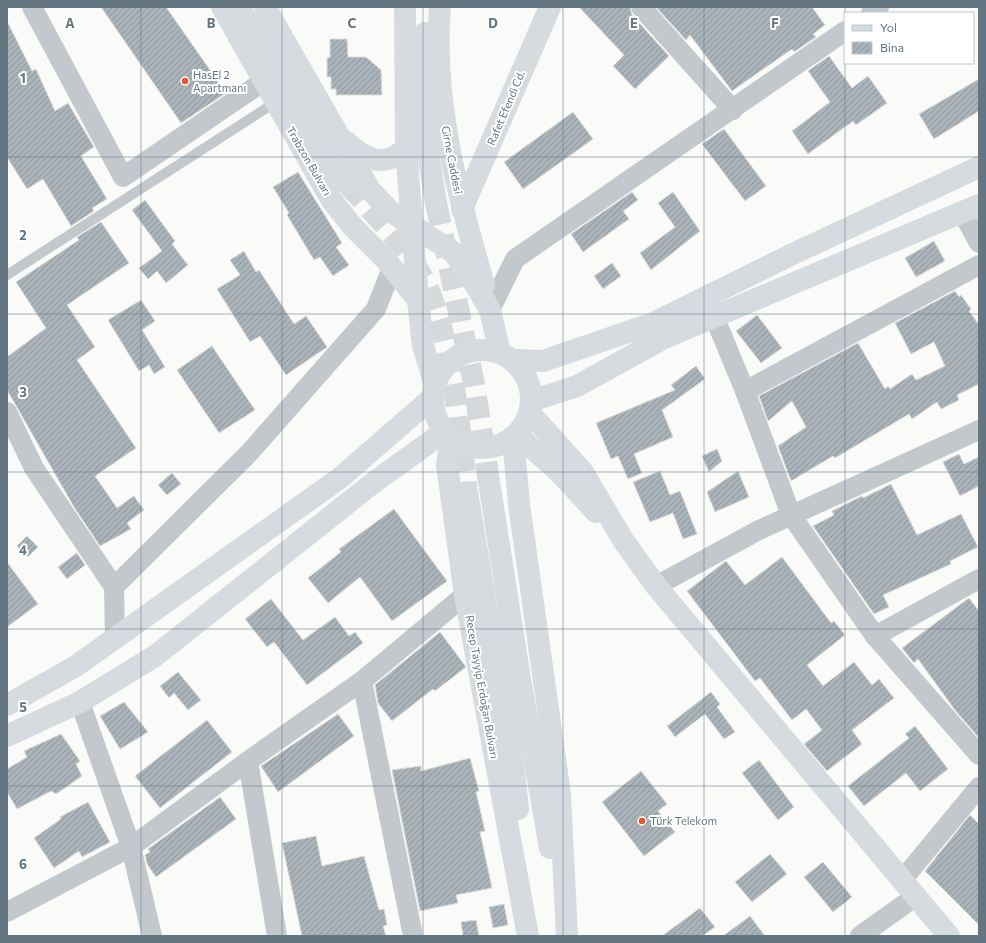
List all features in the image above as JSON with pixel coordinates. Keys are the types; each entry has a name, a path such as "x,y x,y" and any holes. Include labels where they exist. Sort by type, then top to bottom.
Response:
{"main road":[{"name":"Trabzon Bulvarı","path":"222,7 331,199 352,226 392,268 418,300"},
{"path":"239,7 348,184"},
{"path":"264,7 370,190 390,211 414,228 453,252 469,274 490,310 506,357 527,378 530,407 525,424 515,436 501,445 488,448 473,448 460,444 440,425 434,412 433,391 423,346 418,300 414,228 406,148 405,7"},
{"name":"Girne Caddesi","path":"426,7 424,58 426,141 436,203"},
{"name":"Girne Caddesi","path":"440,7 440,81 446,132 462,209 490,310"},
{"name":"Rafet Efendi Cd.","path":"462,209 550,7"},
{"path":"340,137 366,157 379,160 396,158 406,148"},
{"path":"10,699 76,666 340,478 433,391 445,367 461,354 474,350 487,350 506,357 543,361 651,324 799,251 979,167"},
{"path":"530,407 577,386 664,338 971,209"},
{"path":"530,407 583,472 623,540 656,586 903,879 949,936"},
{"path":"7,736 80,702 155,656 373,483 448,434"},
{"name":"Recep Tayyip Erdoğan Bulvarı","path":"448,434 447,465 466,595 529,936"},
{"path":"515,436 559,472 623,540"},
{"path":"515,436 519,504 560,794 567,936"},
{"path":"490,488 520,679 558,890 563,936"},
{"path":"467,492 514,772 529,936"}],"street":[{"path":"32,7 123,177 264,81"},
{"path":"641,7 733,110"},
{"path":"490,310 515,259 733,110 844,32"},
{"path":"971,209 979,243"},
{"path":"745,391 979,265"},
{"path":"114,587 250,452 376,309 392,268"},
{"path":"714,316 745,391 791,515 875,636 979,755"},
{"path":"7,412 34,468 114,587 115,638"},
{"path":"656,586 759,530 979,430"},
{"path":"875,636 979,579"},
{"path":"7,912 131,848 248,761 362,682 466,595"},
{"path":"362,682 413,936"},
{"path":"80,702 131,848 152,936"},
{"path":"248,761 277,936"},
{"path":"903,879 979,786"},
{"path":"860,936 916,896"}],"lane":[{"path":"7,275 276,102"}],"building":[{"path":"101,7 166,7 226,93 181,123"},
{"path":"579,7 630,7 632,15 669,56 635,89 613,66 624,55"},
{"path":"656,7 812,7 825,25 813,34 816,37 794,52 792,49 732,91 690,35 686,40"},
{"path":"7,21 32,71 36,69 55,111 68,103 94,147 81,156 107,199 92,208 94,211 71,226 43,179 27,189 7,157"},
{"path":"330,39 347,39 348,57 366,57 381,70 382,95 336,95 336,89 331,89 331,77 327,77 327,58 330,57"},
{"path":"829,56 852,88 868,76 887,103 856,125 853,121 808,154 792,131 830,102 808,71"},
{"path":"979,79 979,111 934,139 919,114"},
{"path":"573,112 593,139 523,189 504,162"},
{"path":"724,129 766,186 745,201 702,144"},
{"path":"298,172 342,243 336,247 349,265 333,276 320,257 314,260 287,215 289,213 273,187"},
{"path":"632,192 638,200 623,211 629,219 583,252 571,234"},
{"path":"673,192 700,231 651,270 640,253 675,227 658,203"},
{"path":"145,200 175,241 172,244 188,265 166,283 157,271 148,279 139,268 162,251 132,210"},
{"path":"101,222 129,263 67,305 95,347 77,360 136,448 95,476 117,508 134,496 144,510 127,523 131,529 100,546 74,507 7,390 7,357 46,328 16,282 79,240 77,237"},
{"path":"934,241 945,261 916,277 905,258"},
{"path":"244,251 256,272 259,270 294,324 306,316 327,347 286,375 260,336 250,342 217,289 240,275 230,260"},
{"path":"612,263 621,276 603,289 594,276"},
{"path":"955,291 959,297 961,295 971,309 969,311 979,325 979,384 957,395 959,400 941,409 937,402 912,419 909,414 835,458 833,456 791,481 778,446 806,427 792,401 768,421 759,396 858,343 885,389 888,386 890,389 912,374 916,380 945,366 934,342 911,354 895,323"},
{"path":"141,300 155,321 142,330 165,367 154,374 149,365 139,371 108,320"},
{"path":"757,315 782,348 761,363 736,331"},
{"path":"212,346 255,410 219,433 177,370"},
{"path":"696,366 705,379 662,410 673,437 634,454 642,473 628,479 618,456 611,459 596,423 675,390 671,385"},
{"path":"717,449 722,461 709,472 702,456"},
{"path":"959,454 964,464 979,457 979,486 960,496 943,462"},
{"path":"660,471 670,495 680,491 697,534 683,539 673,513 650,522 633,482"},
{"path":"738,471 749,497 715,512 707,492"},
{"path":"172,473 181,484 167,495 158,485"},
{"path":"891,484 917,535 961,514 978,547 950,561 951,564 883,595 889,607 874,614 813,526 834,515 832,511"},
{"path":"394,509 447,581 392,621 360,577 328,603 308,578 341,552 339,549"},
{"path":"27,536 38,547 28,557 17,546"},
{"path":"77,553 85,565 67,579 58,567"},
{"path":"782,557 831,623 834,621 845,635 807,665 823,686 854,662 872,685 879,679 894,698 852,730 862,744 827,771 804,744 822,730 806,709 792,720 760,678 755,681 687,591 726,561 745,585"},
{"path":"7,562 38,604 7,627"},
{"path":"969,598 979,611 979,738 955,710 918,659 914,663 902,648"},
{"path":"271,599 303,640 335,617 349,636 355,632 363,643 307,685 274,642 267,647 245,619"},
{"path":"440,632 466,667 435,691 433,689 392,721 378,703 375,685"},
{"path":"178,672 201,700 188,710 174,693 169,698 160,686"},
{"path":"711,692 720,704 717,707 735,732 724,739 705,714 675,737 667,726"},
{"path":"124,702 148,732 120,749 100,716"},
{"path":"338,714 354,736 278,792 261,766"},
{"path":"207,720 232,752 160,808 135,776"},
{"path":"915,726 948,769 920,791 906,773 864,806 848,786 909,738 905,734"},
{"path":"61,734 80,761 76,764 82,776 56,794 51,791 17,809 7,792 7,769 27,757 24,751"},
{"path":"470,758 479,791 476,792 485,831 480,832 492,888 456,895 458,903 420,911 392,770 421,766 421,771"},
{"path":"759,760 794,807 778,820 742,773"},
{"name":"Türk Telekom","path":"641,771 667,804 658,811 675,832 644,856 602,802"},
{"path":"220,797 236,819 156,877 147,864 145,855 150,852 148,849"},
{"path":"88,802 110,842 82,857 79,851 54,868 34,838 61,819 60,817"},
{"path":"970,815 979,824 979,925 925,871"},
{"path":"316,836 322,866 364,856 379,910 384,909 387,925 383,926 386,936 302,936 282,843"},
{"path":"770,854 787,874 752,902 735,882"},
{"path":"823,862 852,897 833,912 804,877"},
{"path":"504,904 508,925 493,928 489,907"},
{"path":"700,908 715,927 702,936 662,936"},
{"path":"750,916 765,936 723,936"},
{"path":"476,920 479,936 463,936 461,922"}],"tunnel":[{"path":"348,184 394,236 423,278 430,293 445,341 450,366 467,492"},
{"path":"436,203 474,384 490,488"}],"place":[{"name":"HasEl 2 Apartmanı","path":"185,81"},
{"name":"Türk Telekom","path":"642,821"}]}
